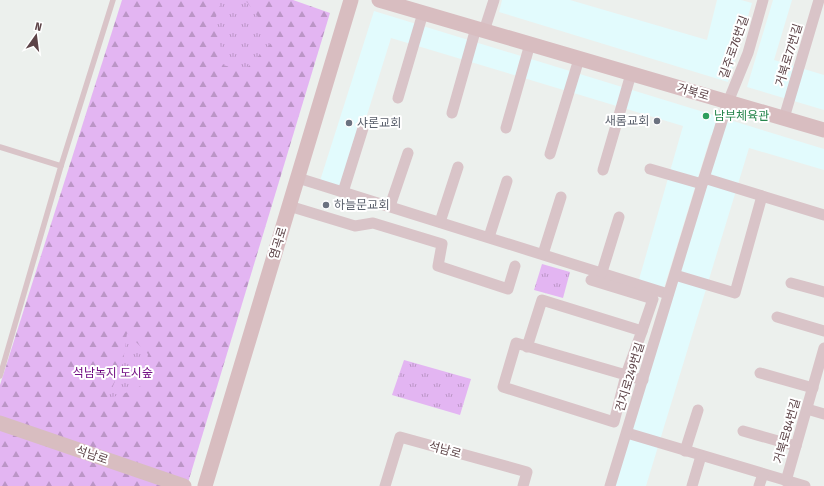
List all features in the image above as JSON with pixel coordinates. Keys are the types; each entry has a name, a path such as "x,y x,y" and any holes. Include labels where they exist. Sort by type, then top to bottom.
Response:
{"street":[{"name":"염곡로","path":"205,486 351,0"},
{"name":"거북로","path":"379,0 824,130"},
{"path":"452,113 480,30 494,0"},
{"name":"길주로76번길","path":"728,102 748,53 763,0"},
{"name":"거북로77번길","path":"784,118 819,0"},
{"path":"398,98 423,13"},
{"path":"506,128 530,44"},
{"path":"550,154 579,58"},
{"path":"603,170 631,74"},
{"name":"건지로249번길","path":"610,486 728,102"},
{"path":"343,192 364,125"},
{"path":"390,206 408,153"},
{"path":"440,222 458,167"},
{"path":"650,169 762,196 824,215"},
{"path":"298,178 602,272 668,294"},
{"path":"489,238 507,181"},
{"path":"675,275 735,293 762,196"},
{"path":"543,254 561,197"},
{"path":"289,206 356,226 373,224 442,244 438,266 508,289 515,266"},
{"path":"602,272 619,217"},
{"path":"591,280 653,299 626,375 614,422 503,387 516,343 527,347 626,375 643,380"},
{"path":"791,283 824,292"},
{"path":"527,347 542,300 642,331"},
{"path":"778,317 824,331"},
{"name":"거북로84번길","path":"786,481 822,362 824,348"},
{"name":"거북로84번길","path":"760,372 813,388"},
{"path":"807,409 824,414"},
{"path":"685,451 698,410"},
{"name":"석남로","path":"0,423 184,486"},
{"path":"743,431 796,446"},
{"path":"627,433 804,486"},
{"name":"석남로","path":"385,486 400,437 526,472 523,486"},
{"path":"692,486 701,456"},
{"path":"759,486 762,474"}],"lane":[{"path":"0,376 61,166 113,0"},
{"path":"0,147 61,166"}],"shaded area":[{"path":"502,0 570,0 707,40 717,0 741,0 752,3 728,82 499,12"},
{"path":"773,0 792,0 774,60 824,75 824,110 747,87"},
{"path":"374,11 824,149 824,170 749,148 646,486 611,486 717,137 711,135 663,291 638,283 683,126 391,38 343,192 319,184"}],"green space":[{"name":"석남녹지 도시숲","path":"122,0 293,0 330,13 187,486 0,486 0,385"},
{"path":"221,0 226,0 232,6 247,2 275,39 244,71 223,65 216,17"},
{"path":"542,264 570,272 563,298 534,290"},
{"path":"127,333 148,354 143,385 121,395 108,398 123,362"},
{"path":"404,360 471,379 460,415 392,395"}],"place":[{"name":"남부체육관","path":"706,116"},
{"name":"새롬교회","path":"657,121"},
{"name":"샤론교회","path":"349,123"},
{"name":"하늘문교회","path":"326,205"}]}
